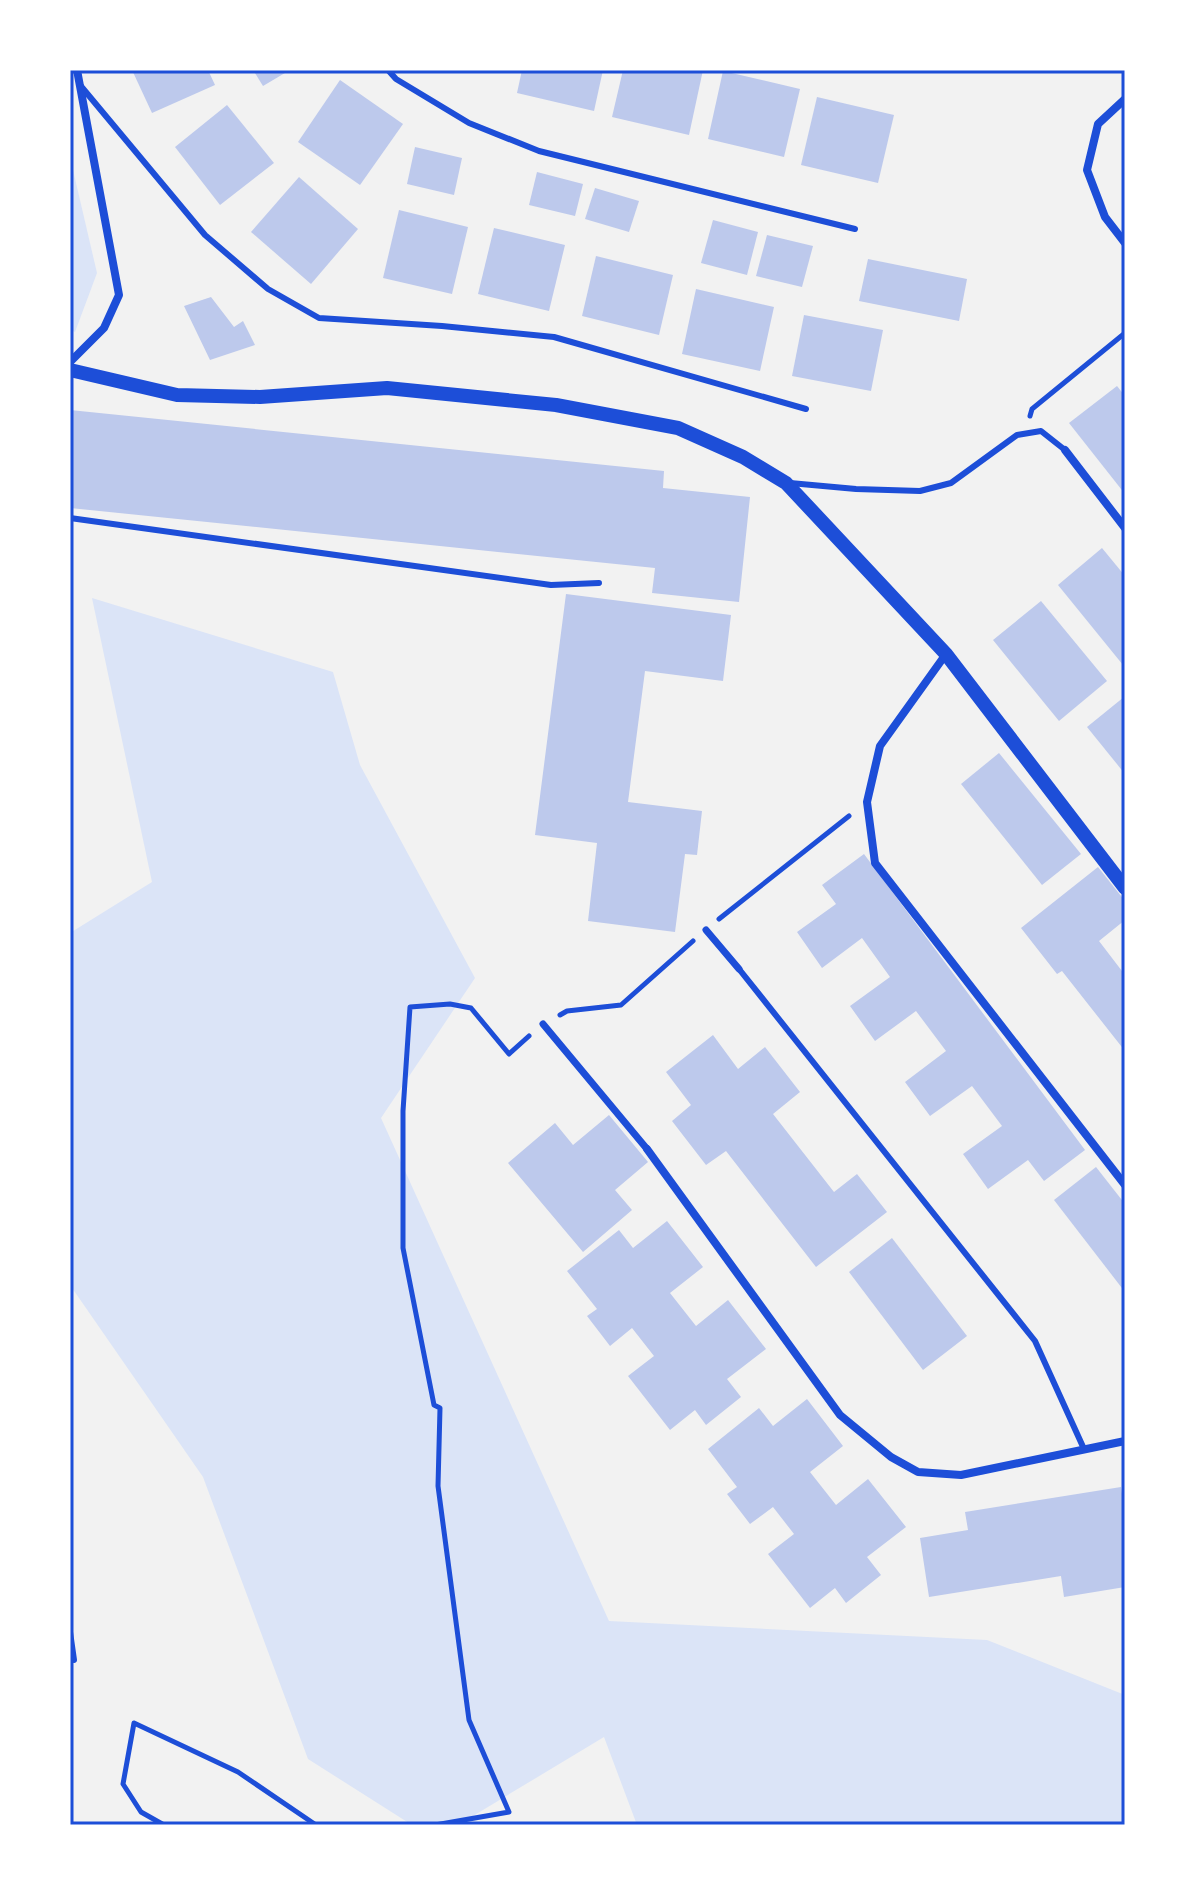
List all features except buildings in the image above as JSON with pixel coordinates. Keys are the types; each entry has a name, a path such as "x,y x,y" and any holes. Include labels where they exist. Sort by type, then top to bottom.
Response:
{"street":[{"path":"70,362 104,328 119,295 77,70"},
{"path":"1125,99 1098,124 1087,170 1105,217 1125,243"},
{"path":"70,370 177,395 260,397 387,388 556,405 678,428 743,457 786,483 946,654 1125,888"},
{"path":"1065,450 1125,528"},
{"path":"946,654 880,746 867,802 875,863 1125,1185"},
{"path":"706,930 739,969"},
{"path":"543,1024 647,1149 840,1415 891,1457 918,1472 961,1475 1125,1441"}],"lane":[{"path":"388,70 396,79 469,123 539,151 855,229"},
{"path":"80,85 205,235 268,289 319,318 554,337 806,409"},
{"path":"786,483 920,491 951,483 1017,435 1041,431 1065,450"},
{"path":"70,518 551,585 599,583"},
{"path":"739,969 1035,1341 1084,1449"},
{"path":"70,1632 74,1660"}],"path":[{"path":"1027,433 1032,409 1125,333"},
{"path":"435,1825 509,1812 469,1720 438,1486 440,1408 434,1405 403,1248 403,1111 410,1007 450,1004 471,1008 509,1054 543,1024 567,1011 621,1005 706,930 867,802"},
{"path":"164,1825 141,1812 123,1784 134,1723 238,1772 316,1825"}],"shaded area":[{"path":"70,157 97,273 75,332 70,329"},
{"path":"92,598 333,672 360,765 475,978 381,1118 609,1621 987,1640 1125,1695 1125,1825 637,1825 604,1737 458,1825 412,1825 308,1759 203,1477 70,1285 70,933 152,882"}]}
